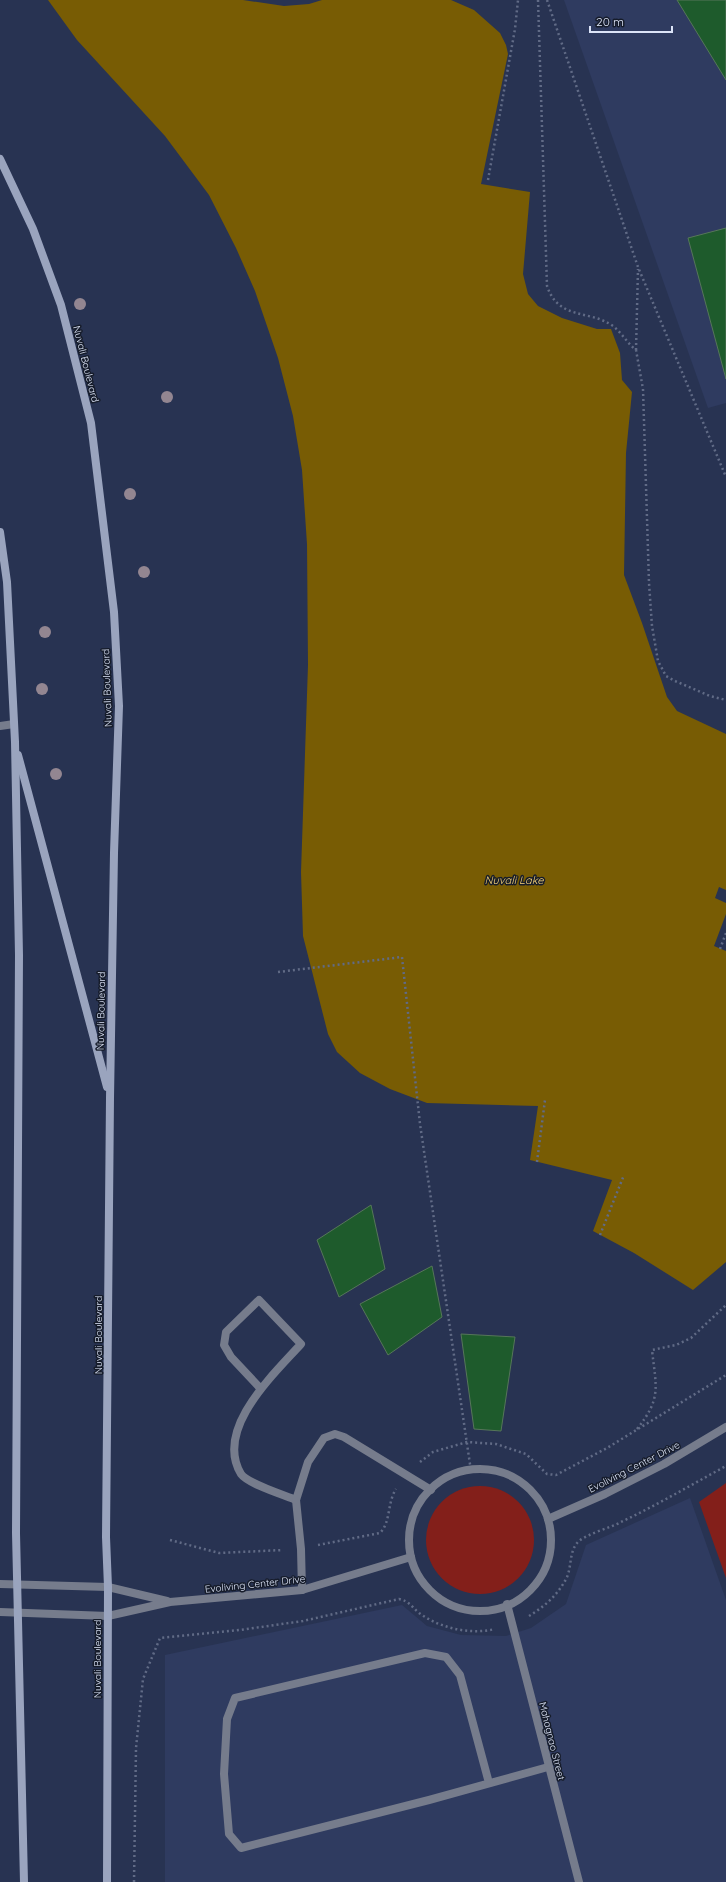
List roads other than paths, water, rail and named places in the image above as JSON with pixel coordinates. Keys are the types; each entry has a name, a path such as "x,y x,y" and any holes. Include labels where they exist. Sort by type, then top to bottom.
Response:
{"main road":[{"name":"Nuvali Boulevard","path":"0,158 32,229 58,298 91,423 113,604 119,706 114,853 110,1098 106,1537 108,1587 107,1882"},
{"path":"0,532 7,582 15,742 19,955 16,1526 24,1882"},
{"path":"15,742 110,1098"}],"street":[{"path":"0,726 14,724"},
{"path":"260,1388 231,1356 224,1345 226,1332 259,1300 301,1344 260,1388 236,1431 235,1456 242,1475 256,1485 296,1500"},
{"name":"Evoliving Center Drive","path":"548,1519 605,1494 664,1464 726,1427"},
{"path":"302,1590 301,1549 296,1500 308,1462 324,1438 335,1434 344,1437 431,1490"},
{"path":"487,1470 503,1473 517,1480 530,1490 537,1499 548,1519 551,1537 550,1555 544,1573 534,1588 520,1600 480,1612 456,1608 436,1596 420,1579 411,1557 409,1533 412,1521 421,1501 431,1490 450,1477 471,1471 487,1470"},
{"name":"Evoliving Center Drive","path":"0,1612 18,1614 108,1616 170,1602 302,1590 411,1557"},
{"name":"Evoliving Center Drive","path":"0,1584 108,1587 170,1602"},
{"name":"Mahagnao Street","path":"507,1604 579,1882"},
{"path":"489,1783 460,1675 446,1657 425,1654 235,1698 227,1718 224,1774 229,1834 241,1848 489,1783 548,1767"}],"water":[{"name":"Nuvali Lake","path":"48,0 243,0 284,6 309,4 322,0 451,0 474,10 500,33 506,45 508,54 481,184 530,192 523,274 528,294 538,306 562,318 597,329 611,329 620,353 622,380 632,392 626,453 624,575 667,697 677,711 726,734 726,1262 693,1290 634,1253 593,1231 612,1180 530,1160 538,1106 427,1103 390,1089 360,1073 337,1052 328,1034 303,936 301,872 308,665 307,544 302,470 293,416 278,358 255,291 236,248 209,195 165,136 77,40"}]}
